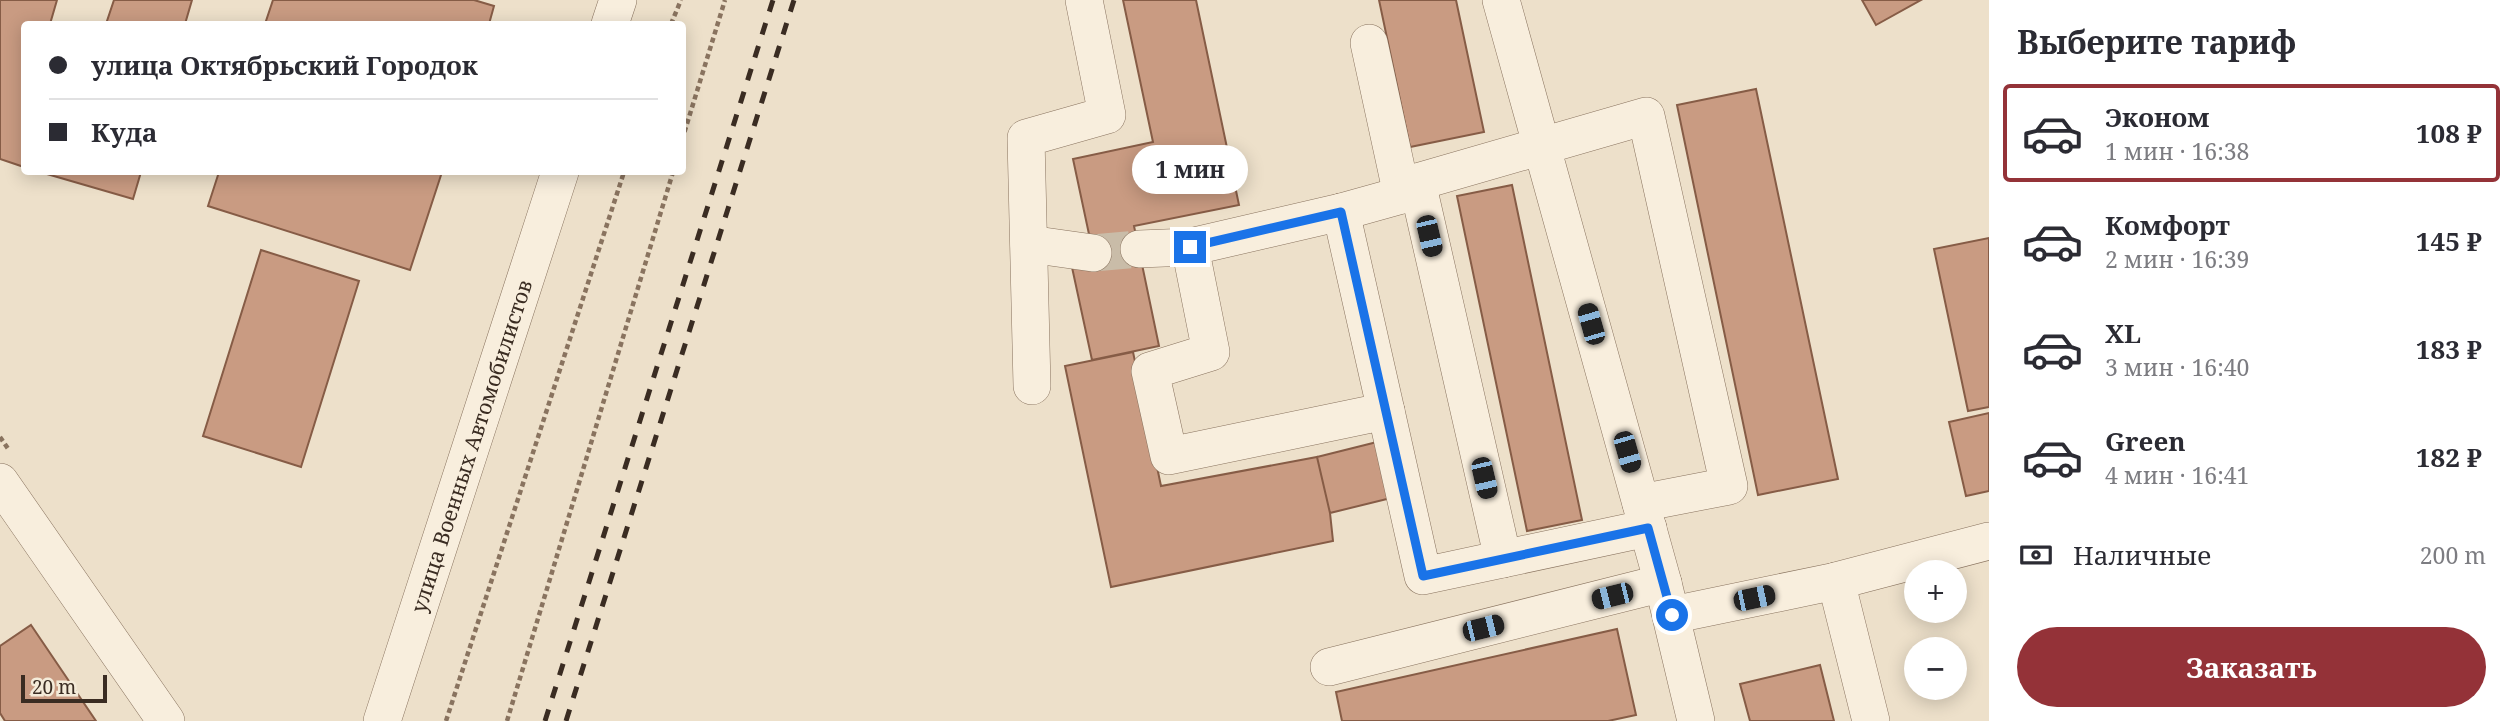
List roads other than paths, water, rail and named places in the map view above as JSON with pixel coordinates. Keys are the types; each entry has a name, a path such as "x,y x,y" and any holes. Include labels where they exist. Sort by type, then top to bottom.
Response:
{"street":[{"path":"611,21 618,0"},
{"path":"1032,386 1026,138 1107,116 1084,0"},
{"path":"1501,0 1645,516 1696,721"},
{"path":"1369,43 1503,559"},
{"path":"1139,249 1190,247 1341,212 1541,145 1646,116 1729,485 1645,516 1503,559 1423,576 1341,212"},
{"name":"улица Военных Автомобилистов","path":"382,721 559,175"},
{"path":"1029,244 1093,253"},
{"path":"1190,247 1211,352 1150,371 1170,456 1387,411"},
{"path":"0,482 166,721"},
{"path":"1329,667 1667,599 1836,581 1989,541"},
{"path":"1836,581 1871,721"}],"tunnel":[{"path":"1093,253 1139,249"}],"railway":[{"path":"545,721 773,0"},
{"path":"566,721 794,0"}]}
